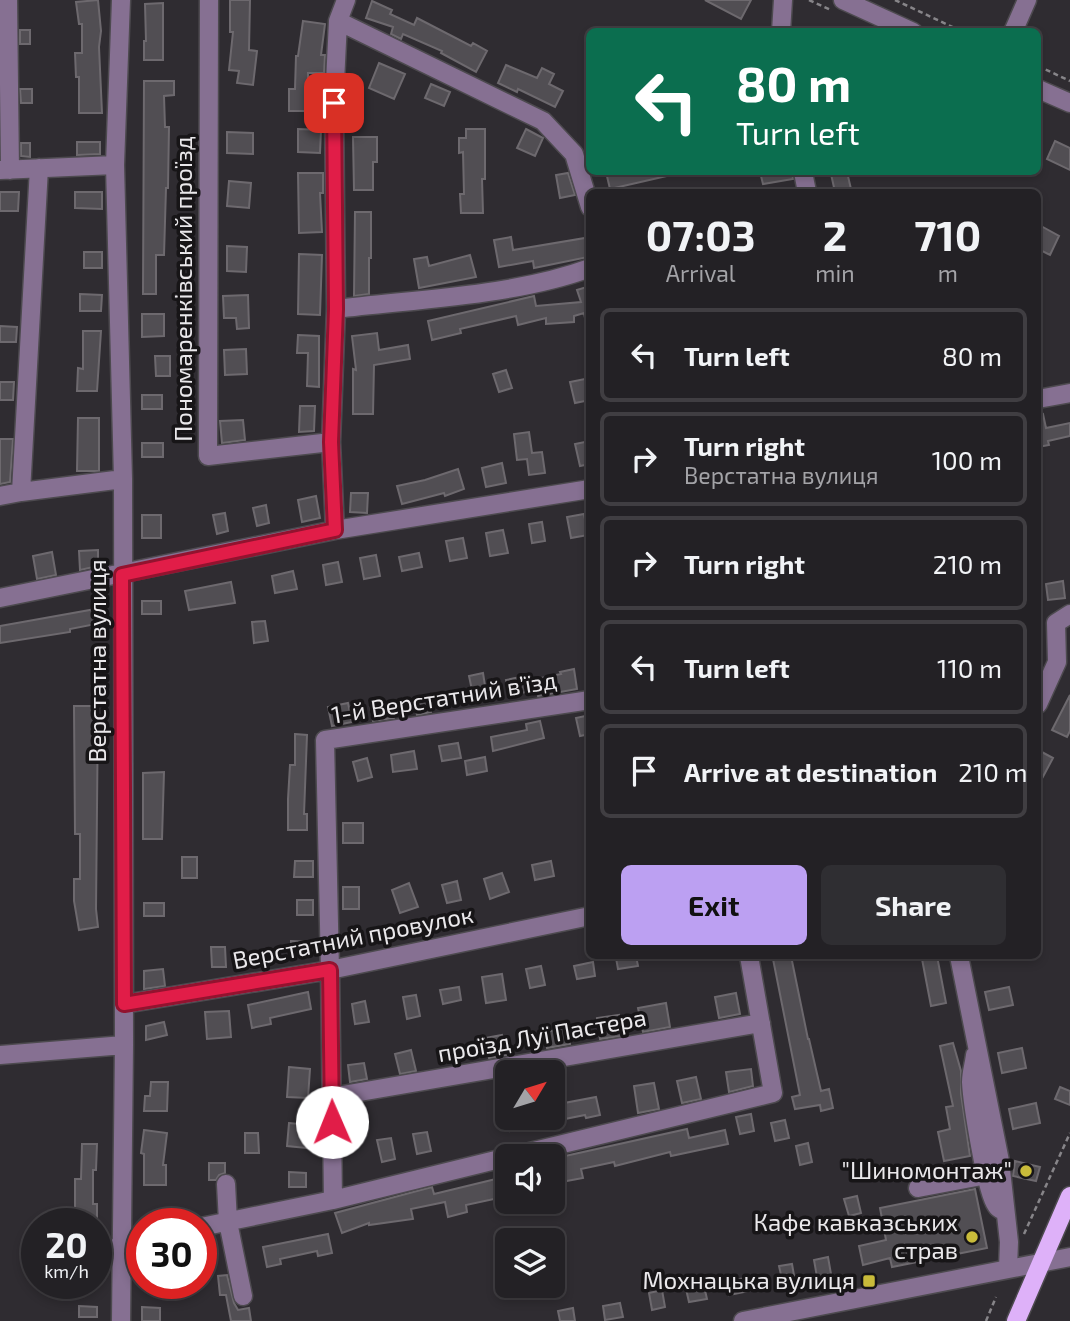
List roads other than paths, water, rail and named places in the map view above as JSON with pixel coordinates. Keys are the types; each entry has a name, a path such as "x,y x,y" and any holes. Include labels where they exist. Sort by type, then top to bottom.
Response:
{"main road":[{"path":"1016,1321 1070,1196"}],"street":[{"path":"8,0 5,170 115,165"},
{"name":"Верстатна вулиця","path":"121,0 115,165 122,479 124,1045 121,1321"},
{"name":"Пономаренківський проїзд","path":"209,0 208,456 331,442"},
{"path":"335,530 331,442 336,309 334,103 338,21 346,0"},
{"path":"781,28 783,0"},
{"path":"843,0 903,28"},
{"path":"1015,28 1027,0"},
{"path":"338,21 543,121 574,154 586,194"},
{"path":"1041,90 1070,103"},
{"path":"21,492 39,167"},
{"path":"336,309 516,288 586,269"},
{"path":"1041,398 1070,393"},
{"path":"0,496 122,479"},
{"path":"0,598 335,530 586,490"},
{"path":"1041,697 1057,662 1054,621"},
{"name":"1-й Верстатний в’їзд","path":"330,970 325,740 586,700"},
{"name":"Верстатний провулок","path":"124,1004 330,970 586,917"},
{"path":"562,1144 773,1093 750,959"},
{"path":"960,959 1000,1161 1009,1242 1008,1268"},
{"path":"330,970 332,1200"},
{"name":"проїзд Луї Пастера","path":"331,1097 761,1023"},
{"path":"0,1055 124,1045"},
{"path":"977,1045 971,1079 972,1099 993,1199 1000,1210 1006,1211"},
{"path":"217,1224 332,1200 495,1160"},
{"path":"918,1188 987,1175"},
{"path":"226,1184 228,1222 243,1296"},
{"path":"120,1244 126,1243"},
{"path":"748,1321 1070,1257"}],"place":[{"name":"\"Шиномонтаж\"","path":"1026,1171"},
{"name":"Кафе кавказських страв","path":"972,1237"},
{"name":"Мохнацька вулиця","path":"869,1281"}]}
